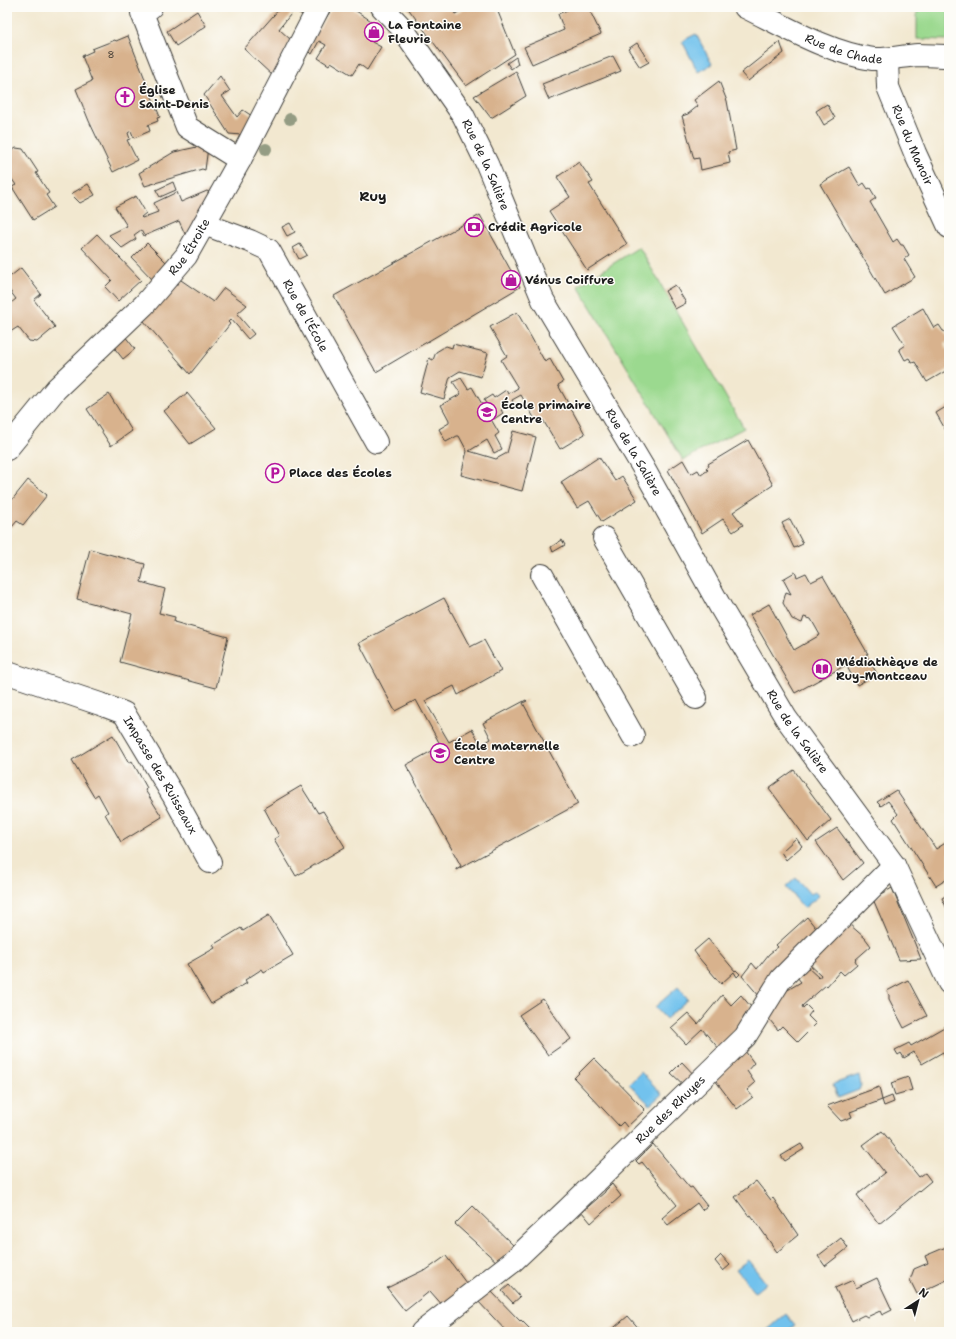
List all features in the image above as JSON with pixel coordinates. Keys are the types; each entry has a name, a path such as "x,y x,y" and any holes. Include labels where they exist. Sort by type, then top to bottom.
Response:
{"street":[{"path":"151,7 142,13 187,127 240,160"},
{"name":"Rue Étroite","path":"7,449 56,389 144,305 186,256 240,160 319,7"},
{"name":"Rue de la Salière","path":"382,7 402,28 463,116 487,164 543,300 644,469 721,608 786,718 894,865 949,983"},
{"name":"Rue de Chade","path":"745,7 839,51 887,60 897,57 920,55 949,56"},
{"name":"Rue du Manoir","path":"887,60 888,87 914,153 949,227"},
{"name":"Rue de l'École","path":"204,224 250,241 269,250 376,442"},
{"path":"604,538 696,698"},
{"path":"542,575 633,736"},
{"name":"Impasse des Ruisseaux","path":"7,672 124,713 173,795 210,862"},
{"name":"Rue des Rhuyes","path":"422,1332 511,1262 568,1209 745,1037 781,979 894,865"}],"green space":[{"path":"917,7 949,7 949,40 917,39"},
{"path":"639,247 744,428 683,460 578,286"}],"water":[{"path":"696,34 712,64 698,72 682,41"},
{"path":"796,878 810,894 815,892 819,896 804,908 786,887"},
{"path":"678,987 688,999 666,1019 655,1007"},
{"path":"641,1072 662,1094 650,1105 629,1084"},
{"path":"859,1075 861,1085 859,1090 838,1098 833,1084"},
{"path":"748,1260 766,1283 755,1292 736,1269"},
{"path":"786,1314 795,1325 786,1332 765,1332"}],"building":[{"path":"281,7 311,7 304,16 294,10 279,29 291,40 273,76 244,49"},
{"path":"333,7 350,7 382,28 372,42 381,47 367,70 359,64 352,75 331,62 329,65 318,58 326,45 319,41 312,54 307,51 313,38"},
{"path":"407,7 451,7 455,14 468,7 496,7 515,54 466,86"},
{"path":"574,7 588,7 601,34 532,64 524,47 564,30 558,14"},
{"path":"621,7 639,7 639,11 622,9"},
{"path":"641,7 656,7 655,10"},
{"path":"197,11 206,26 176,46 167,31"},
{"name":"Église Saint-Denis","path":"128,36 160,117 157,118 158,121 148,125 150,131 134,138 131,131 128,133 130,139 127,140 137,160 113,172 76,89 92,81 82,56 93,51 92,49"},
{"path":"780,42 784,53 748,81 741,73"},
{"path":"637,43 649,62 640,67 628,49"},
{"path":"613,56 621,71 549,100 542,84"},
{"path":"516,57 518,64 511,69 507,63"},
{"path":"516,71 526,96 491,118 474,96"},
{"path":"220,76 230,91 222,96 237,117 243,110 252,116 242,135 229,134 204,95"},
{"path":"719,81 727,101 736,150 728,152 730,163 701,170 699,158 694,159 682,116 688,114 698,106 694,100"},
{"path":"827,104 835,118 824,125 816,111"},
{"path":"206,145 208,147 205,170 202,169 145,186 139,173 174,152"},
{"path":"16,148 23,149 38,172 36,173 49,193 46,195 54,207 33,220 12,187 16,185 7,172 7,154"},
{"path":"579,162 593,182 589,184 627,244 587,270 549,211 570,197 557,177"},
{"path":"849,167 860,186 864,183 868,189 870,188 876,198 870,202 893,242 897,239 909,255 904,259 915,277 885,295 820,184"},
{"path":"173,182 176,190 160,197 156,190"},
{"path":"88,184 95,195 80,203 71,194"},
{"path":"207,191 211,193 186,236 179,221 144,236 141,230 134,235 136,239 122,248 109,235 127,226 115,207 136,196 146,213 141,217 142,218 158,212 154,203 177,192 181,202"},
{"path":"480,215 520,287 376,372 334,296"},
{"path":"290,223 295,232 287,236 282,227"},
{"path":"97,234 141,280 118,301 105,287 112,280 82,248"},
{"path":"147,243 167,263 153,280 132,258"},
{"path":"300,244 307,255 299,259 293,248"},
{"path":"21,268 41,294 34,300 55,327 37,342 29,341 18,327 10,332 7,329 7,306 16,299 7,287 7,279"},
{"path":"178,278 213,302 224,288 247,305 237,314 254,334 248,339 231,319 228,322 230,324 190,374 143,320"},
{"path":"675,285 686,303 675,309 665,291"},
{"path":"923,308 934,328 939,325 949,339 949,341 944,344 949,353 949,369 927,382 915,362 912,363 909,358 905,360 899,349 905,345 893,326"},
{"path":"517,312 545,362 550,359 563,382 558,385 585,434 560,449 543,420 537,423 521,395 512,400 513,403 501,410 503,413 494,419 484,400 492,395 494,398 506,390 508,394 518,388 501,360 507,356 490,327"},
{"path":"124,335 135,349 123,359 112,345"},
{"path":"453,344 488,353 481,377 460,371 450,377 444,399 420,392 429,358 433,360 436,352 446,346 452,348"},
{"path":"461,378 468,389 472,387 499,433 495,436 502,449 494,453 487,440 469,451 496,459 507,453 513,431 536,437 522,491 461,475 467,451 459,436 446,442 439,429 449,423 449,420 441,405 461,394 453,382"},
{"path":"187,393 216,428 190,444 164,411"},
{"path":"109,394 132,431 111,446 87,409"},
{"path":"949,405 949,436 936,413"},
{"path":"748,440 773,485 733,512 743,525 733,532 723,519 702,533 668,470 683,460 691,474 698,470 701,475 708,470 706,468 709,466 708,464"},
{"path":"599,457 615,481 622,476 637,500 602,522 589,501 577,508 561,482"},
{"path":"28,480 47,495 23,525 17,521 12,527 7,523 7,506"},
{"path":"790,519 803,544 794,548 782,523"},
{"path":"562,540 565,545 553,552 551,547"},
{"path":"90,549 145,564 141,582 165,589 159,613 175,617 174,622 228,637 216,688 120,662 132,614 77,599"},
{"path":"795,572 797,577 806,573 811,582 823,576 868,654 866,654 877,674 857,685 846,665 795,693 750,615 769,604 794,650 820,635 811,619 804,617 802,623 792,619 783,603 786,592 791,594 783,579"},
{"path":"444,598 470,647 484,640 501,671 458,695 454,686 425,701 449,742 472,729 481,745 491,739 483,723 526,700 527,701 523,703 578,804 456,870 461,866 406,765 441,746 416,700 395,711 359,643"},
{"path":"113,735 129,763 132,761 147,788 145,790 162,817 121,842 105,814 108,812 98,794 94,797 72,760"},
{"path":"794,770 831,820 808,841 769,788"},
{"path":"301,786 318,813 323,811 345,847 296,876 274,839 279,836 264,808"},
{"path":"896,790 936,849 947,842 949,845 949,878 936,886 893,819 898,814 888,801 881,806 877,802"},
{"path":"837,828 863,863 843,880 816,842"},
{"path":"796,838 802,846 786,860 781,852"},
{"path":"892,888 921,959 899,960 873,899"},
{"path":"949,894 949,908 947,909 942,898"},
{"path":"269,915 293,955 264,972 262,969 245,980 247,983 211,1004 187,964 215,948 213,945 241,928 243,931"},
{"path":"807,917 819,932 760,997 742,976 752,963 757,969 769,954 778,947 776,945"},
{"path":"849,924 865,938 871,946 855,960 857,964 844,975 840,971 827,986 826,985 802,1006 803,1008 806,1005 812,1011 808,1016 816,1024 798,1042 782,1026 778,1030 765,1014 786,991 801,982 797,977 806,966 819,978 821,975 809,964"},
{"path":"708,939 735,971 736,970 740,974 737,977 734,972 721,984 699,958 694,951"},
{"path":"908,980 927,1016 904,1028 889,999 887,991"},
{"path":"722,995 731,1005 741,995 751,1007 743,1018 746,1022 720,1050 702,1029 686,1044 671,1028 688,1013 698,1024"},
{"path":"543,999 571,1039 548,1055 519,1015"},
{"path":"946,1026 949,1033 949,1058 947,1059 943,1052 922,1064 914,1052 904,1058 901,1053 898,1055 895,1050 909,1043 911,1046"},
{"path":"742,1047 754,1063 747,1071 755,1083 747,1090 753,1097 737,1109 715,1080"},
{"path":"594,1058 645,1110 627,1127 623,1122 619,1126 574,1078"},
{"path":"682,1062 697,1078 687,1088 671,1073"},
{"path":"908,1077 912,1090 895,1095 891,1083"},
{"path":"879,1087 882,1100 850,1112 852,1117 841,1121 827,1106"},
{"path":"892,1096 894,1102 884,1106 882,1100"},
{"path":"882,1131 919,1177 925,1173 931,1181 879,1224 857,1195 885,1173 863,1145"},
{"path":"653,1144 707,1206 702,1210 697,1203 668,1225 662,1218 677,1205 642,1162 639,1164 636,1161"},
{"path":"801,1144 804,1149 785,1161 781,1156"},
{"path":"756,1181 771,1200 773,1198 798,1235 777,1252 751,1215 749,1216 735,1197"},
{"path":"612,1184 621,1196 591,1223 582,1212"},
{"path":"473,1206 515,1247 498,1263 455,1224"},
{"path":"841,1238 848,1248 825,1266 818,1256"},
{"path":"946,1247 949,1252 949,1279 917,1294 910,1280 914,1269 928,1263 925,1256"},
{"path":"721,1255 730,1265 723,1271 715,1261"},
{"path":"446,1256 469,1287 444,1307 430,1291 405,1311 387,1288 424,1270 425,1271"},
{"path":"877,1278 892,1310 882,1315 880,1311 867,1317 864,1315 852,1321 835,1288 853,1280 856,1288"},
{"path":"509,1285 520,1297 513,1303 502,1291"},
{"path":"490,1290 520,1321 521,1320 535,1332 507,1332 477,1300"},
{"path":"628,1316 642,1332 609,1332"}],"place":[{"name":"La Fontaine Fleurie","path":"374,32"},
{"name":"Église Saint-Denis","path":"125,97"},
{"name":"Crédit Agricole","path":"474,227"},
{"name":"Vénus Coiffure","path":"511,280"},
{"name":"École primaire Centre","path":"487,412"},
{"name":"Place des Écoles","path":"275,473"},
{"name":"Médiathèque de Ruy-Montceau","path":"822,669"},
{"name":"École maternelle Centre","path":"440,753"}],"district":[{"name":"Ruy","path":"373,196"}]}
